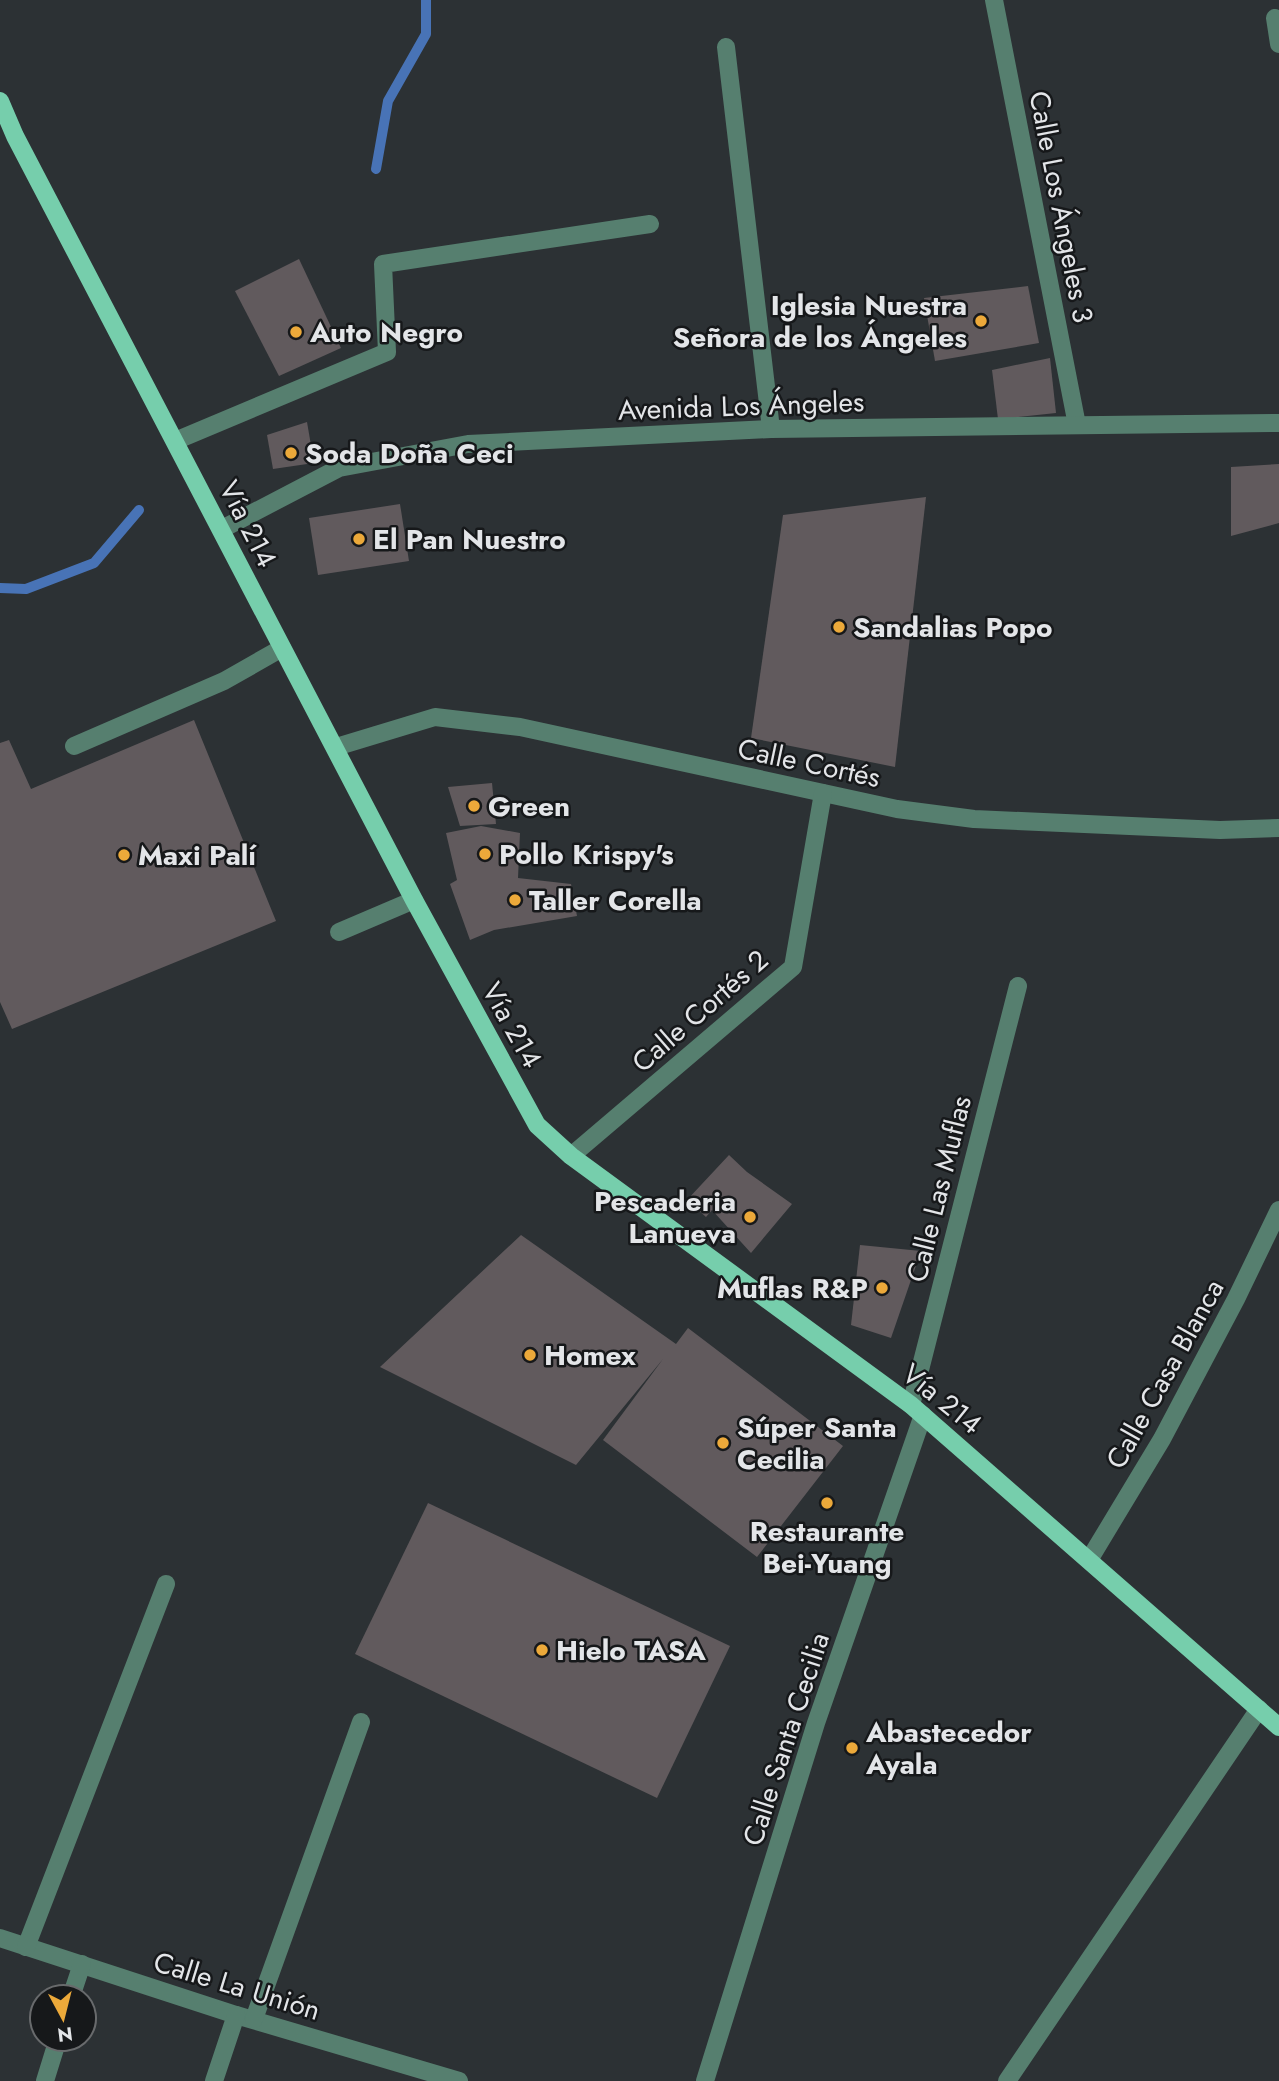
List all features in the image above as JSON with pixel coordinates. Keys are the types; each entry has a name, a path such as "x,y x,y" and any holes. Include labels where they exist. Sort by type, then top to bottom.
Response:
{"main road":[{"name":"Vía 214","path":"0,101 414,901 537,1125 571,1156 917,1410 1279,1727"}],"street":[{"name":"Calle Los Ángeles 3","path":"995,0 1077,425"},
{"path":"1275,18 1279,44"},
{"path":"726,47 771,429"},
{"path":"175,441 387,352 383,264 650,224"},
{"name":"Avenida Los Ángeles","path":"222,529 339,468 468,444 771,429 1279,423"},
{"path":"74,746 224,681 282,648"},
{"name":"Calle Cortés","path":"336,747 435,718 520,727 897,809 974,818 1220,831 1279,828"},
{"name":"Calle Cortés 2","path":"571,1156 793,967 822,793"},
{"path":"339,932 414,901"},
{"name":"Calle Las Muflas","path":"917,1410 1018,986"},
{"name":"Calle Casa Blanca","path":"1089,1560 1168,1427 1236,1299 1279,1210"},
{"name":"Calle Santa Cecilia","path":"705,2081 917,1410"},
{"path":"26,1947 166,1584"},
{"path":"1007,2081 1259,1709"},
{"path":"214,2081 245,2017 361,1722"},
{"name":"Calle La Unión","path":"0,1938 245,2017 459,2081"},
{"path":"76,1983 82,1964"},
{"path":"45,2081 54,2053"}],"building":[{"name":"Auto Negro","path":"299,259 341,348 279,376 235,291"},
{"name":"Iglesia Nuestra Señora de los Ángeles","path":"1028,286 1039,343 935,361 924,298"},
{"path":"1050,358 1056,413 998,419 992,370"},
{"name":"Soda Doña Ceci","path":"307,422 314,463 273,469 267,435"},
{"path":"1279,464 1279,523 1231,536 1231,467"},
{"name":"Sandalias Popo","path":"926,497 895,767 751,738 783,515"},
{"name":"El Pan Nuestro","path":"400,504 409,561 318,575 309,518"},
{"name":"Maxi Palí","path":"194,720 276,921 12,1029 0,1002 0,743 9,740 31,789"},
{"name":"Green","path":"492,783 496,824 460,826 448,787"},
{"name":"Taller Corella","path":"481,826 520,833 518,878 571,884 577,916 494,930 470,940 450,884 457,880 446,833"},
{"name":"Pescaderia Lanueva","path":"729,1155 747,1172 792,1204 751,1253 712,1210 706,1217 687,1200"},
{"path":"521,1235 676,1344 688,1328 843,1446 757,1557 603,1440 663,1359 576,1465 380,1367"},
{"name":"Muflas R&P","path":"860,1245 921,1251 891,1338 851,1325"},
{"name":"Hielo TASA","path":"428,1503 730,1646 657,1798 355,1654"}],"waterway":[{"path":"376,169 388,101 426,34 426,0"},
{"path":"0,588 26,589 94,563 139,510"}],"place":[{"name":"Iglesia Nuestra Señora de los Ángeles","path":"981,321"},
{"name":"Auto Negro","path":"296,332"},
{"name":"Soda Doña Ceci","path":"291,453"},
{"name":"El Pan Nuestro","path":"359,539"},
{"name":"Sandalias Popo","path":"839,627"},
{"name":"Green","path":"474,806"},
{"name":"Pollo Krispy's","path":"485,854"},
{"name":"Maxi Palí","path":"124,855"},
{"name":"Taller Corella","path":"515,900"},
{"name":"Pescaderia Lanueva","path":"750,1217"},
{"name":"Muflas R&P","path":"882,1288"},
{"name":"Homex","path":"530,1355"},
{"name":"Súper Santa Cecilia","path":"723,1443"},
{"name":"Restaurante Bei-Yuang","path":"827,1503"},
{"name":"Hielo TASA","path":"542,1650"},
{"name":"Abastecedor Ayala","path":"852,1748"}]}
